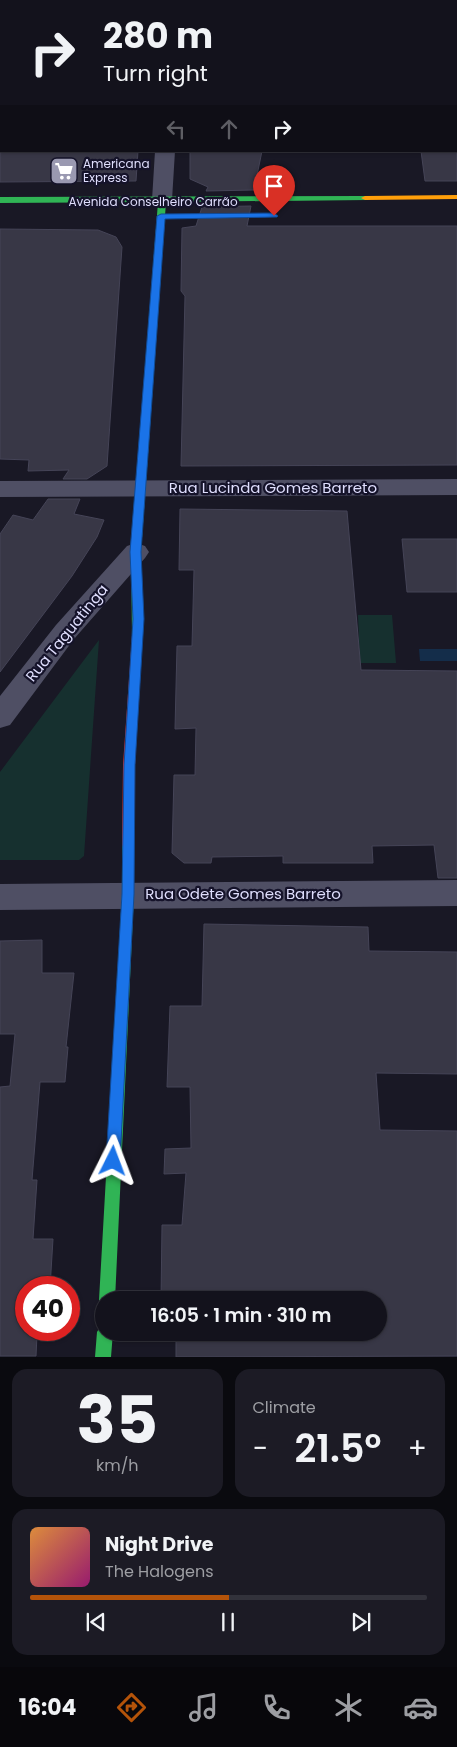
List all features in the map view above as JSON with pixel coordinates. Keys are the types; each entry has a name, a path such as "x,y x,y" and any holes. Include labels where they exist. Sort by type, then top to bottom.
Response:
{"street":[{"path":"107,1291 128,894 130,765 138,619 136,552 165,152"},
{"name":"Avenida Conselheiro Carrão","path":"0,200 162,212 457,197"},
{"name":"Rua Lucinda Gomes Barreto","path":"0,489 457,487"},
{"name":"Rua Taguatinga","path":"0,717 65,632 136,552"},
{"name":"Rua Odete Gomes Barreto","path":"0,897 128,894 457,894"},
{"path":"104,1357 105,1341"}],"green space":[{"path":"358,615 392,615 396,663 360,663"},
{"path":"99,640 84,856 79,860 0,860 0,772"}],"water":[{"path":"419,649 457,649 457,661 420,661"}],"building":[{"path":"0,152 138,152 136,181 0,182"},
{"path":"190,152 262,152 254,190 206,191 208,187 190,179"},
{"path":"421,152 457,152 457,181 425,181"},
{"path":"251,206 247,226 457,226 457,465 181,466 185,296 181,291 182,228 196,226 202,207"},
{"path":"0,229 98,230 116,237 122,247 107,466 87,479 63,479 69,470 28,471 29,460 0,459"},
{"path":"48,499 80,499 74,514 104,520 97,537 72,576 0,672 0,534 13,515 33,520"},
{"path":"180,509 347,511 361,670 457,671 457,878 438,878 434,845 372,846 373,863 283,863 283,856 212,857 211,863 184,863 172,853 174,775 195,775 196,728 175,729 177,646 192,646 194,570 179,570"},
{"path":"402,539 457,539 457,592 407,592"},
{"path":"204,924 368,927 369,951 457,952 457,1074 376,1073 380,1130 457,1131 457,1356 176,1357 176,1341 387,1341 387,1291 161,1291 162,1225 182,1225 186,1173 164,1174 165,1149 191,1148 190,1087 167,1087 170,1006 202,1006"},
{"path":"42,940 42,973 74,973 66,1047 68,1047 65,1082 40,1082 32,1180 37,1180 33,1239 53,1239 51,1276 15,1276 15,1341 37,1341 36,1356 0,1356 0,1087 10,1086 15,1034 0,1034 0,941"}],"traffic: fast":[{"path":"0,200 365,198"},
{"path":"137,636 136,552 162,200"},
{"path":"107,1291 128,894 128,845"},
{"path":"103,1357 104,1341"}],"traffic: slow":[{"path":"365,198 457,197"}],"traffic: jam":[{"path":"128,845 129,765 137,636"}],"place":[{"name":"Americana Express","path":"64,171"}],"route":[{"path":"113,1161 128,894 130,765 138,619 136,552 161,216 274,216"}]}
